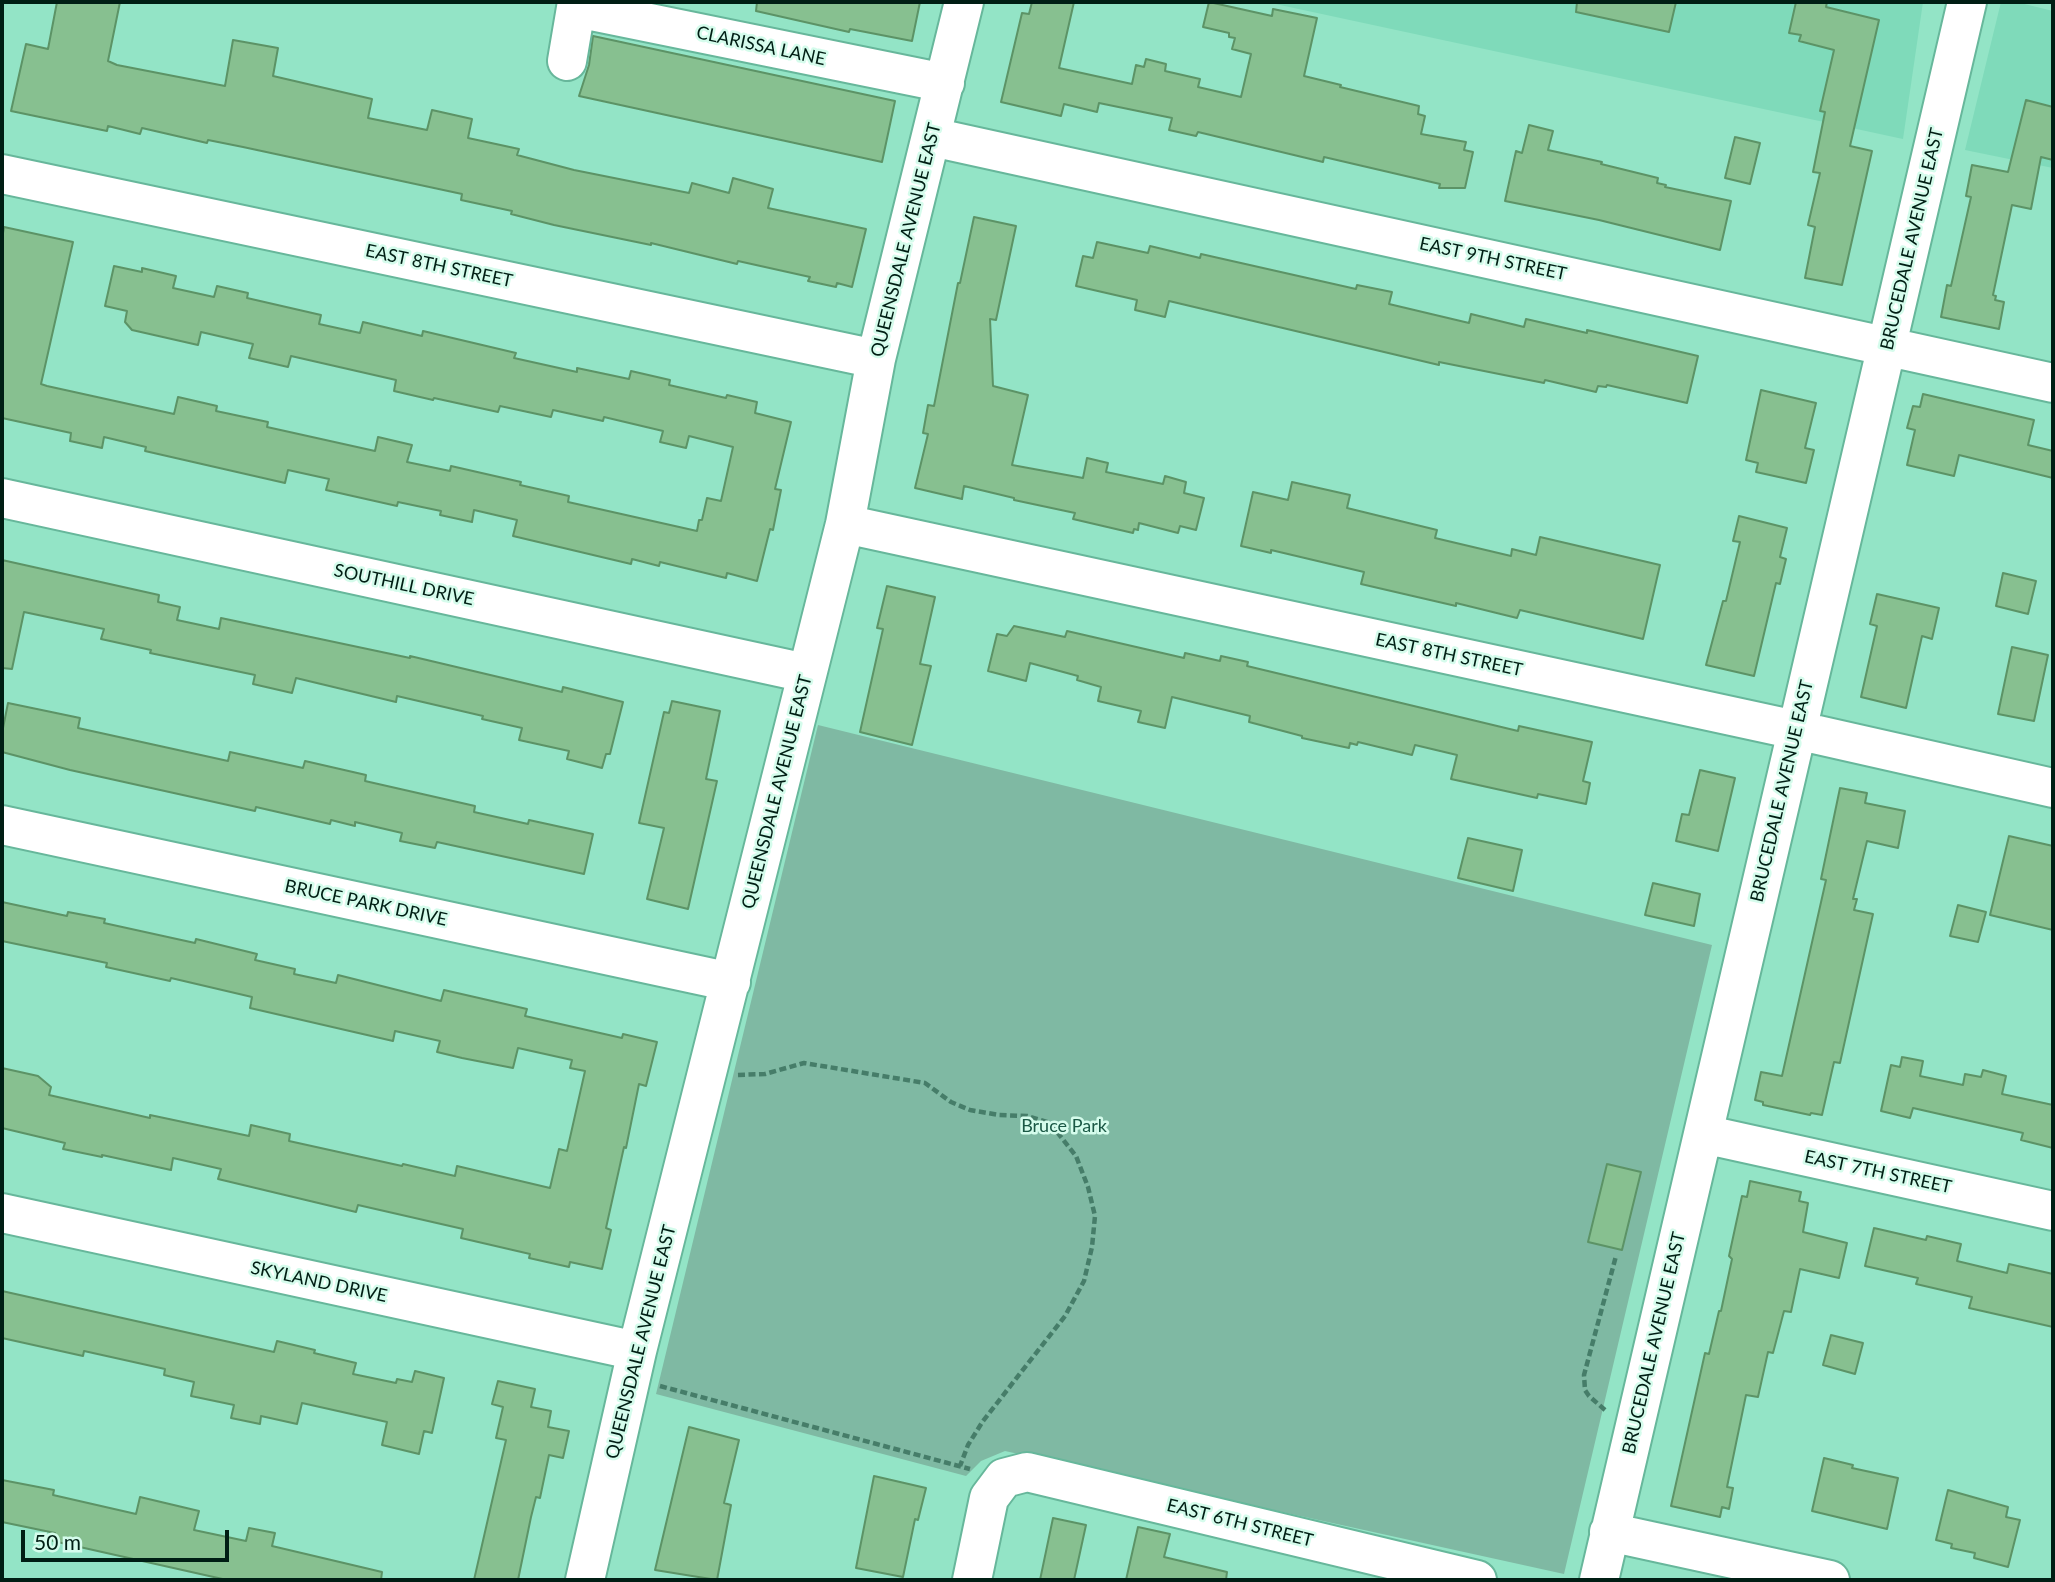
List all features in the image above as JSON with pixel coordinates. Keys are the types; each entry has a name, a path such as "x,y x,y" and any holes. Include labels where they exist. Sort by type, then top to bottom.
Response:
{"street":[{"name":"QUEENSDALE AVENUE EAST","path":"585,1580 637,1351 845,524 876,359 964,2"},
{"name":"BRUCEDALE AVENUE EAST","path":"1599,1580 1967,2"},
{"name":"CLARISSA LANE","path":"567,61 576,5 945,83"},
{"name":"EAST 9TH STREET","path":"932,137 2053,383"},
{"name":"EAST 8TH STREET","path":"2,174 876,359"},
{"name":"SOUTHILL DRIVE","path":"2,498 806,673"},
{"name":"EAST 8TH STREET","path":"845,524 2053,788"},
{"name":"BRUCE PARK DRIVE","path":"2,825 731,982"},
{"name":"EAST 7TH STREET","path":"1703,1134 2053,1211"},
{"name":"SKYLAND DRIVE","path":"2,1213 637,1351"},
{"name":"EAST 6TH STREET","path":"1004,1478 1027,1472 1477,1580"},
{"path":"972,1580 989,1499 1004,1478"},
{"path":"1609,1532 1830,1580"}],"path":[{"path":"731,1075 765,1074 803,1063 925,1083 951,1102 970,1111 1027,1116 1050,1123 1076,1156 1095,1216 1092,1247 1084,1281 1065,1316 983,1421 968,1445 960,1466"},
{"path":"1616,1256 1583,1382 1589,1396 1609,1413 1634,1426"},
{"path":"637,1351 656,1385 1004,1478"}],"shaded area":[{"path":"1266,2 1923,2 1903,139"},
{"path":"2001,2 2016,2 2053,11 2053,168 1965,150"}],"green space":[{"name":"Bruce Park","path":"818,725 1712,945 1564,1574 1005,1451 981,1461 966,1476 656,1394"}],"building":[{"path":"57,2 120,2 108,61 117,65 225,86 233,40 278,48 273,76 372,99 368,118 427,130 432,110 472,119 468,138 519,149 517,155 574,170 689,193 692,183 729,193 733,178 773,189 768,208 866,229 852,287 837,283 836,287 808,281 810,277 738,261 737,264 651,243 554,225 511,214 512,211 461,200 462,194 243,147 208,140 207,143 142,128 140,134 108,126 107,131 11,111 26,44 48,49"},
{"path":"757,2 920,2 912,41 850,29 849,32 756,11"},
{"path":"1032,2 1074,2 1059,68 1132,84 1136,65 1144,67 1146,59 1166,64 1165,71 1200,79 1198,87 1241,97 1251,54 1232,49 1235,38 1229,37 1229,33 1203,27 1209,2 1272,16 1273,9 1317,18 1304,76 1419,106 1418,114 1425,116 1421,134 1466,142 1464,150 1473,152 1465,188 1439,188 1440,184 1324,157 1323,162 1198,132 1196,136 1169,130 1172,118 1099,103 1097,112 1064,104 1061,116 1001,102 1022,13 1029,14"},
{"path":"1577,2 1676,2 1669,32 1576,12"},
{"path":"1796,2 1827,2 1826,7 1879,20 1850,146 1872,151 1842,285 1805,278 1815,227 1808,225 1820,173 1813,172 1825,112 1820,111 1834,50 1799,41 1801,35 1789,33"},
{"path":"593,36 895,101 882,162 579,96 589,65"},
{"path":"2026,100 2053,107 2053,160 2041,157 2031,209 2012,205 1993,295 1996,296 1995,300 2004,302 1999,329 1941,317 1947,285 1951,286 1971,197 1966,196 1972,165 2008,172"},
{"path":"1529,125 1553,131 1548,150 1658,178 1657,183 1666,185 1665,187 1731,201 1720,250 1599,220 1505,201 1516,151 1522,153"},
{"path":"1735,137 1760,143 1750,184 1725,178"},
{"path":"974,217 1016,226 996,320 990,319 993,386 1028,395 1012,465 1083,478 1087,458 1108,463 1106,472 1163,484 1165,476 1186,482 1184,493 1204,498 1196,530 1180,526 1178,533 1139,523 1138,530 1134,529 1133,533 1073,519 1075,513 964,486 962,499 915,488 928,434 923,433 928,405 934,406"},
{"path":"4,227 73,242 41,384 47,386 174,414 178,397 217,406 216,411 268,422 267,427 375,451 378,437 412,445 407,462 450,471 451,466 521,482 520,485 569,496 568,502 697,531 707,498 721,501 733,447 689,436 686,448 660,442 663,431 604,417 603,421 553,410 551,417 500,406 498,412 434,398 433,400 394,391 396,380 291,356 288,367 249,358 253,344 201,332 198,345 132,330 125,322 127,311 105,306 114,266 142,272 142,268 176,276 173,288 214,297 217,286 248,293 247,298 321,315 319,324 360,333 363,322 422,336 423,331 516,353 514,358 577,372 577,368 629,379 631,371 670,380 669,385 757,402 755,413 791,422 775,489 781,490 773,530 770,529 757,581 727,573 726,578 660,562 659,566 632,559 631,564 513,536 517,520 474,510 472,522 440,515 441,511 398,502 397,506 326,490 329,479 288,470 285,483 145,451 146,447 104,437 102,448 70,441 71,433 2,418"},
{"path":"1097,242 1148,253 1150,246 1200,258 1201,254 1356,289 1357,285 1392,292 1389,304 1469,323 1471,314 1524,327 1526,319 1698,356 1687,403 1607,385 1598,386 1596,392 1545,380 1544,383 1439,362 1439,365 1169,301 1165,317 1135,310 1137,300 1076,286 1083,256 1093,258"},
{"path":"1761,390 1816,403 1805,448 1814,450 1806,483 1756,472 1758,463 1746,460"},
{"path":"1923,394 2034,420 2028,445 2053,451 2053,478 1959,455 1954,476 1907,465 1915,430 1907,428 1913,406 1920,407"},
{"path":"1292,482 1350,495 1347,508 1437,530 1435,538 1511,556 1512,549 1536,555 1540,537 1660,565 1643,639 1520,610 1517,618 1456,603 1456,606 1361,584 1364,572 1271,550 1271,553 1241,546 1253,492 1288,500"},
{"path":"1739,516 1787,528 1780,557 1786,559 1780,584 1776,583 1754,676 1706,665 1723,601 1726,601 1740,542 1733,541"},
{"path":"2,560 159,595 158,602 180,607 177,620 219,629 221,618 410,656 562,692 563,687 623,702 610,754 606,754 602,768 567,759 569,751 519,740 522,728 397,696 396,702 296,678 292,693 253,684 255,675 150,653 151,650 101,639 104,629 24,612 12,669 2,668"},
{"path":"2003,573 2036,581 2028,614 1996,606"},
{"path":"887,586 935,597 920,664 931,666 912,745 860,732 883,629 877,628"},
{"path":"1877,594 1939,608 1932,639 1922,636 1906,708 1861,697 1877,626 1870,624"},
{"path":"1014,626 1065,637 1067,631 1184,658 1185,653 1220,661 1221,656 1248,662 1247,666 1518,731 1519,726 1592,742 1583,781 1590,783 1586,804 1538,794 1537,798 1451,779 1457,755 1415,745 1412,755 1358,742 1357,745 1350,743 1349,748 1302,738 1249,722 1250,716 1172,697 1165,728 1138,722 1141,711 1098,701 1101,687 1077,680 1078,676 1030,663 1026,681 988,671 997,634 1007,636"},
{"path":"2012,647 2048,655 2034,721 1998,714"},
{"path":"672,701 720,711 706,779 717,781 688,909 647,899 664,828 639,823 664,712 669,713"},
{"path":"8,703 80,718 78,728 228,761 230,752 303,768 305,761 366,775 365,781 475,806 474,812 528,824 529,820 593,834 584,874 437,842 435,848 400,841 402,833 355,822 355,826 331,820 330,824 256,807 255,811 2,752 2,733"},
{"path":"1700,770 1735,778 1718,851 1676,841 1682,814 1689,815"},
{"path":"1840,788 1867,793 1865,803 1905,811 1898,848 1867,841 1853,899 1857,899 1854,910 1873,914 1840,1063 1834,1062 1822,1115 1810,1115 1763,1105 1763,1102 1755,1100 1761,1072 1782,1076 1826,880 1821,879"},
{"path":"2009,836 2053,846 2053,930 1990,915"},
{"path":"1468,838 1522,850 1513,891 1458,878"},
{"path":"1653,883 1700,894 1694,926 1645,915"},
{"path":"2,902 67,916 68,912 105,919 104,923 195,943 196,939 257,954 255,960 295,969 294,974 336,983 338,975 441,1001 444,990 527,1009 525,1016 622,1038 623,1034 657,1042 646,1086 639,1084 606,1228 611,1230 602,1269 570,1262 569,1267 529,1258 530,1254 461,1238 463,1229 358,1205 356,1212 218,1179 221,1169 173,1158 171,1170 63,1149 65,1143 2,1128 2,1068 38,1076 51,1087 49,1095 150,1118 150,1115 249,1136 251,1125 290,1134 289,1141 402,1166 403,1164 455,1176 457,1166 550,1188 559,1149 567,1151 585,1071 570,1068 572,1060 518,1048 513,1068 462,1058 437,1052 440,1041 395,1031 393,1041 250,1008 252,997 171,978 170,981 106,967 107,963 2,941"},
{"path":"1958,905 1986,912 1978,942 1950,936"},
{"path":"1902,1057 1923,1061 1920,1076 1963,1085 1965,1074 1981,1077 1983,1070 2006,1076 2002,1094 2053,1105 2053,1148 2021,1140 2023,1133 1913,1108 1910,1118 1881,1111 1891,1065 1900,1067"},
{"path":"1607,1164 1641,1172 1622,1250 1588,1242"},
{"path":"1750,1181 1801,1192 1799,1201 1808,1203 1803,1232 1847,1243 1839,1278 1800,1269 1791,1312 1784,1311 1773,1353 1768,1352 1758,1397 1746,1395 1727,1487 1733,1488 1729,1509 1722,1507 1720,1517 1671,1506 1705,1353 1709,1354 1721,1311 1742,1196 1747,1197"},
{"path":"1874,1228 1926,1240 1927,1236 1961,1244 1957,1261 2007,1273 2009,1264 2053,1274 2053,1327 1969,1308 1972,1297 1916,1284 1918,1278 1865,1266"},
{"path":"2,1291 274,1352 277,1341 356,1363 353,1374 396,1383 397,1379 412,1382 415,1371 444,1378 432,1433 424,1431 419,1454 382,1445 387,1422 302,1403 297,1424 261,1416 260,1424 231,1418 234,1405 191,1396 194,1382 164,1375 165,1369 84,1351 83,1356 2,1338"},
{"path":"1831,1335 1863,1343 1855,1374 1823,1365"},
{"path":"498,1381 535,1389 531,1407 551,1411 548,1427 569,1431 563,1458 549,1455 540,1498 536,1497 531,1517 518,1580 474,1580 506,1440 496,1438 503,1407 492,1404"},
{"path":"689,1427 739,1440 724,1503 731,1505 717,1580 655,1570"},
{"path":"1824,1458 1853,1465 1852,1468 1898,1478 1887,1529 1812,1511"},
{"path":"874,1476 926,1488 918,1520 915,1519 903,1577 856,1568"},
{"path":"2,1480 54,1490 53,1495 136,1514 140,1497 199,1511 194,1530 246,1541 249,1528 275,1533 272,1546 382,1572 381,1580 227,1580 53,1541 55,1533 2,1522"},
{"path":"1948,1490 2008,1507 2006,1517 2020,1520 2008,1567 1974,1558 1975,1553 1951,1548 1952,1544 1936,1540"},
{"path":"1053,1518 1086,1525 1074,1580 1040,1580"},
{"path":"1138,1527 1170,1534 1164,1557 1227,1572 1226,1580 1126,1580"}]}
